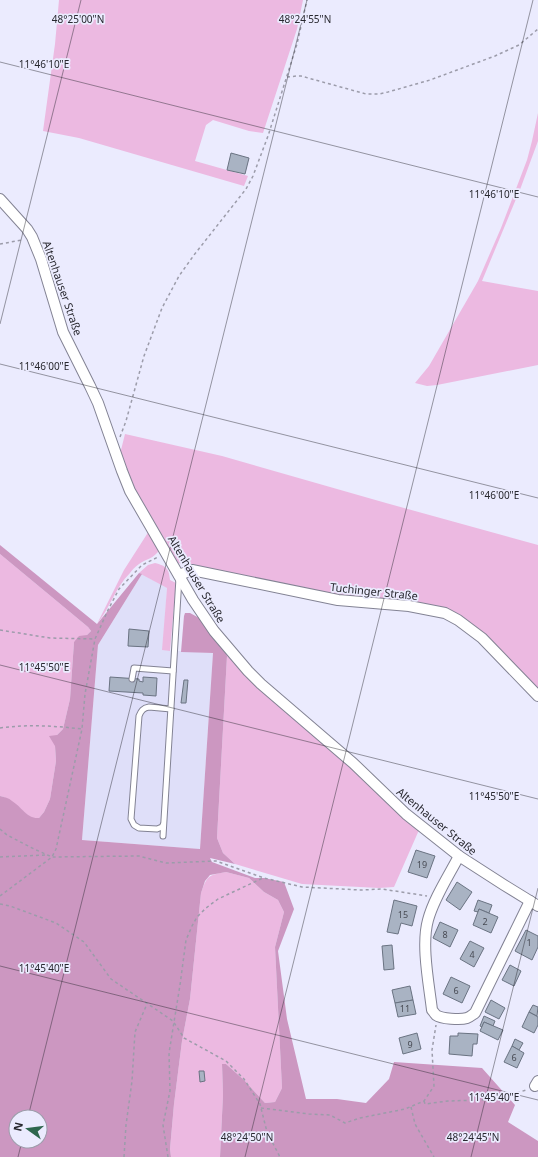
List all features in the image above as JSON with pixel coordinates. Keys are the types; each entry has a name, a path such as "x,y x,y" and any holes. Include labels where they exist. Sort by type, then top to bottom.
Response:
{"street":[{"name":"Altenhauser Straße","path":"0,199 27,229 32,237 41,259 63,332 98,403 126,482 166,553 214,631 248,671 278,699 313,727 353,763 406,814 459,856 534,903"},
{"name":"Tuchinger Straße","path":"179,575 192,570 338,600 409,606 445,613 458,620 482,638 538,696"},
{"path":"459,856 437,898 428,921 425,945 432,1010 438,1016 454,1019 466,1019 475,1013 534,903"}],"lane":[{"path":"163,836 179,575"},
{"path":"132,678 134,668 173,671"},
{"path":"163,825 157,829 139,828 134,825 131,819 139,716 146,707 171,709"}],"path":[{"path":"113,447 124,430 144,356 162,308 190,260 246,189 259,160 297,44 307,0"},
{"path":"286,77 301,76 366,94 379,94 430,80 499,55 519,45 538,29"},
{"path":"0,244 32,237"},
{"path":"0,895 52,857 56,849 82,729 85,694 95,639 119,589 142,565 166,553"},
{"path":"0,630 50,638 95,639"},
{"path":"0,728 45,725 82,729"},
{"path":"0,829 7,835 52,857 139,856 166,863 216,861 264,878 302,887 361,890 382,889 437,898"},
{"path":"0,857 48,855"},
{"path":"169,1157 163,1125 170,1091 169,1053 186,940 197,917 206,908 218,900 264,878"},
{"path":"0,904 10,906 56,924 84,942 111,979 174,1021 184,1038 226,1061 244,1079 260,1104 267,1132 280,1157"},
{"path":"124,1157 126,1124 132,1081 134,1032 147,1004"},
{"path":"261,1108 330,1115 345,1123 360,1118 405,1109 424,1101 434,1086 432,1050 438,1016"},
{"path":"424,1101 426,1104 448,1100 481,1100 504,1097 537,1084"},
{"path":"411,1107 415,1124 434,1157"}],"shaded area":[{"path":"59,0 303,0 297,29 263,133 249,131 213,120 206,125 195,161 248,176 244,186 79,138 43,131 55,44"},
{"path":"538,113 538,141 521,187 482,281 538,291 538,365 437,385 427,386 415,383 429,366 478,281 501,228 527,160"},
{"path":"125,434 222,456 538,545 538,692 466,622 178,563 132,484 121,454"},
{"path":"149,531 159,550 153,557 136,566 125,579 97,624 124,570"},
{"path":"0,545 97,624 139,573 142,574 98,645 82,840 200,849 213,653 181,652 184,616 185,613 190,613 201,619 224,647 227,656 217,838 223,853 235,864 210,858 212,862 255,878 264,878 284,882 294,909 278,951 287,1019 306,1099 337,1099 366,1103 389,1079 394,1062 482,1068 515,1105 508,1122 538,1141 538,1157 220,1157 223,1095 222,1064 226,1064 244,1080 265,1103 275,1102 282,1088 275,947 284,912 278,900 264,892 249,878 226,872 210,875 205,881 201,893 190,999 182,1041 174,1104 170,1149 171,1157 0,1157 0,796 16,803 31,817 39,818 44,812 50,799 56,761 55,746 49,736 57,735 63,729 70,699 74,642 79,636 87,635 91,631 0,554"},
{"path":"0,554 91,631 74,642 70,699 63,729 57,735 55,746 56,761 50,799 44,812 39,818 33,819 19,807 0,796"},
{"path":"155,563 166,568 169,573 170,580 176,583 170,651 162,650 167,588 139,573 148,565"},
{"path":"142,574 167,588 163,650 213,653 200,849 82,840 98,645"},
{"path":"226,652 419,830 394,887 379,888 302,884 235,864 223,853 217,838"},
{"path":"226,872 249,878 264,892 278,900 284,912 275,947 282,1088 275,1102 265,1103 244,1080 226,1064 222,1064 223,1095 220,1157 171,1157 170,1149 174,1104 182,1041 190,999 201,893 209,877"}],"building":[{"path":"231,153 249,158 245,174 227,170"},
{"path":"129,629 149,631 148,647 128,646"},
{"path":"110,677 139,679 139,681 143,682 143,677 157,678 156,696 143,695 143,693 109,691"},
{"path":"184,680 188,680 186,703 181,703"},
{"path":"416,850 435,856 427,878 408,872"},
{"path":"457,882 472,892 460,910 446,900"},
{"path":"394,900 417,906 412,926 401,923 398,934 387,932"},
{"path":"478,900 492,905 489,913 479,909 478,912 474,911"},
{"path":"479,909 498,917 491,933 473,925"},
{"path":"440,922 458,930 450,947 433,938"},
{"path":"526,930 538,936 538,947 532,960 515,951"},
{"path":"470,941 484,948 474,967 460,959"},
{"path":"392,945 394,969 384,970 382,946"},
{"path":"510,965 521,971 514,986 502,980"},
{"path":"451,977 470,986 462,1003 443,994"},
{"path":"410,986 413,1000 395,1003 392,990"},
{"path":"413,1000 416,1014 398,1017 395,1003"},
{"path":"491,1000 505,1008 499,1019 485,1012"},
{"path":"533,1005 538,1007 537,1016 529,1012"},
{"path":"529,1012 538,1017 538,1025 534,1033 522,1027"},
{"path":"484,1016 495,1021 493,1026 484,1022 482,1027 480,1026"},
{"path":"484,1022 503,1030 498,1040 480,1031"},
{"path":"417,1033 421,1049 403,1054 399,1038"},
{"path":"458,1033 478,1034 477,1044 473,1044 472,1056 449,1054 450,1036 458,1036"},
{"path":"515,1039 523,1043 519,1050 512,1046"},
{"path":"512,1046 524,1053 517,1068 504,1062"},
{"path":"199,1071 204,1071 205,1081 200,1082"}]}
